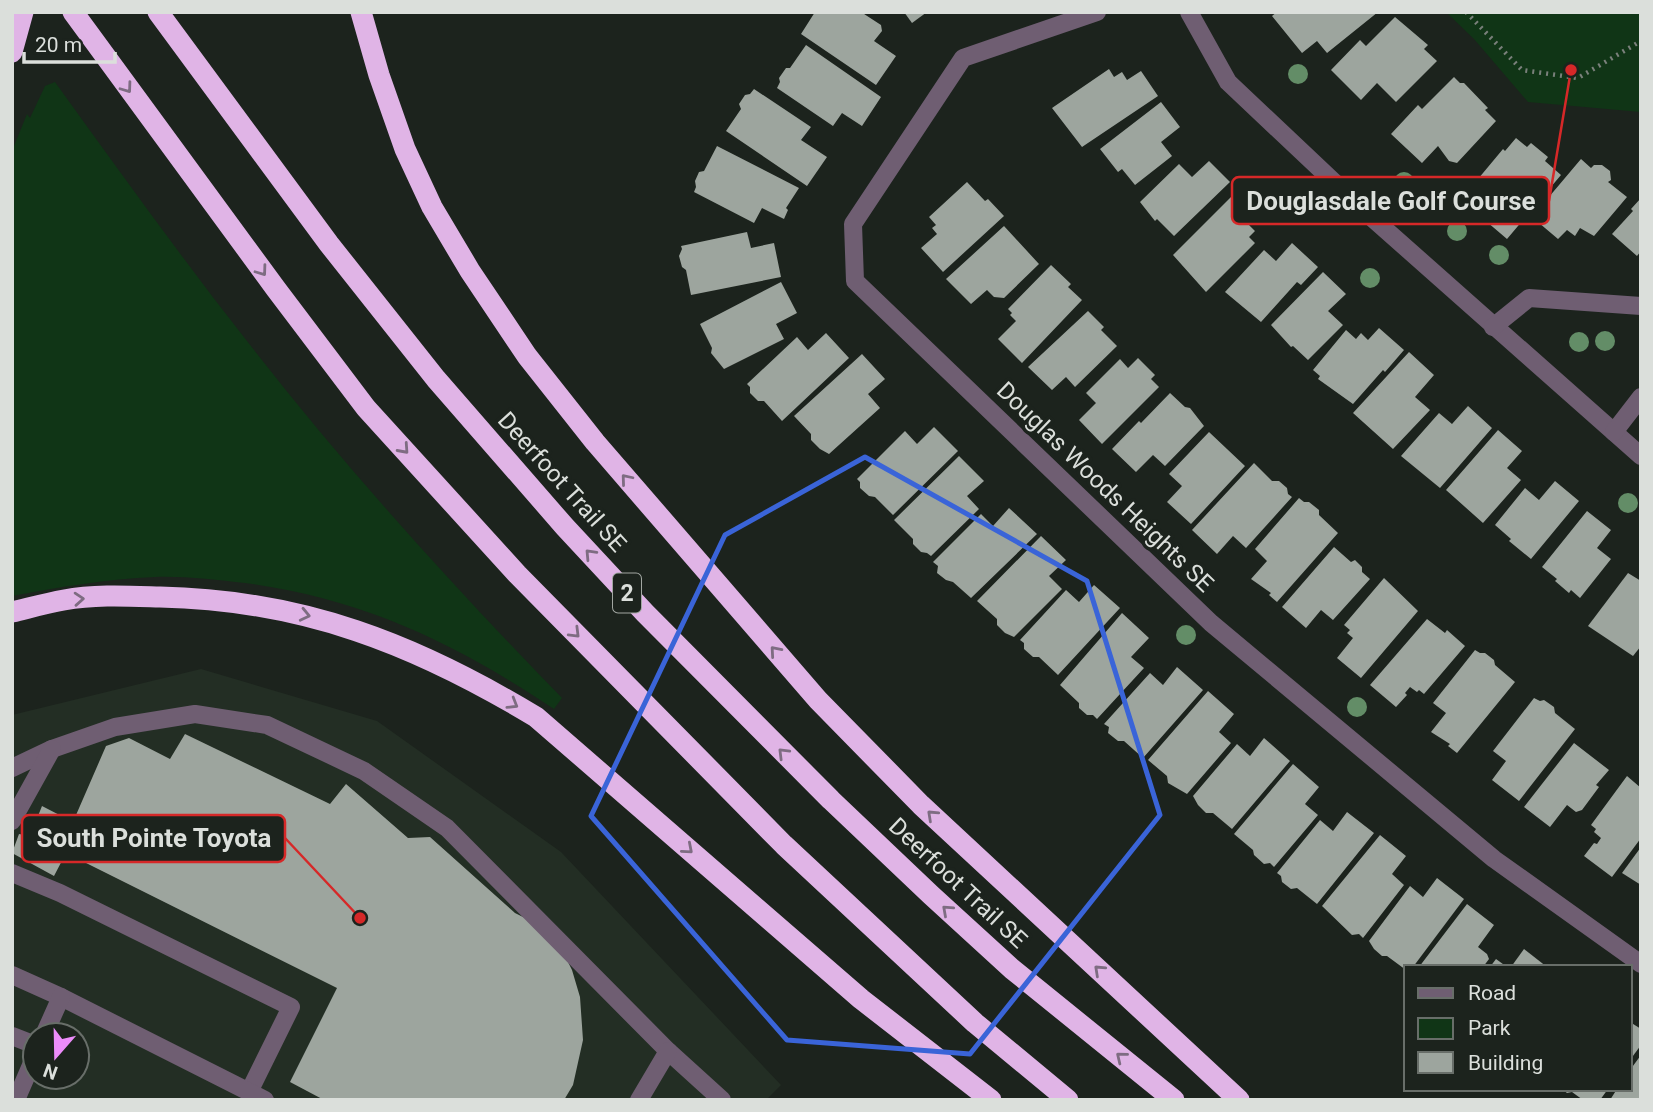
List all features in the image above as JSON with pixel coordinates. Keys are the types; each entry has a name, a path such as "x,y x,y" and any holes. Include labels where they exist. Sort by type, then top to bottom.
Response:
{"highway":[{"path":"12,52 23,12"},
{"path":"73,12 366,408 508,564 784,845 975,1023 1068,1100"},
{"name":"Deerfoot Trail SE","path":"158,12 329,244 428,369 565,527 645,613 748,719 931,895 1012,969 1174,1100"},
{"path":"361,12 379,75 401,136 432,207 470,271 527,356 595,442 818,700 893,777 1238,1100"},
{"path":"12,612 66,599 122,596 193,597 249,603 352,629 418,653 463,675 536,717 861,999 991,1100"}],"street":[{"name":"Douglas Woods Heights SE","path":"1097,12 963,58 853,224 855,281 1211,624 1494,859 1641,964"},
{"path":"1188,12 1228,82 1370,216 1641,456"},
{"path":"1493,327 1529,298 1641,306"},
{"path":"1614,432 1641,397"},
{"path":"12,768 52,749 115,727 195,714 267,725 364,771 447,828 668,1051 722,1100"},
{"path":"12,821 52,749"},
{"path":"12,873 60,893 291,1007 249,1092"},
{"path":"12,975 265,1100"},
{"path":"50,1021 61,997"},
{"path":"639,1100 668,1051"}],"path":[{"path":"1466,12 1522,70 1578,78 1641,41"}],"highlighted area":[{"path":"865,457 1087,581 1160,815 970,1054 787,1040 591,816 725,535"}],"shaded area":[{"path":"201,669 377,721 561,852 781,1085 766,1100 12,1100 12,715"}],"green space":[{"path":"1446,12 1641,12 1641,112 1528,102 1474,39"},
{"path":"55,82 149,212 284,388 439,568 562,698 554,709 481,664 407,627 369,612 288,590 245,583 155,577 84,584 12,596 12,151 27,114 30,118 45,86"}],"building":[{"path":"815,12 861,12 881,25 882,31 874,41 896,56 876,85 801,34"},
{"path":"904,12 927,12 912,23"},
{"path":"1277,12 1378,12 1327,53 1317,41 1302,53 1272,16"},
{"path":"1395,17 1428,45 1424,49 1437,61 1396,102 1377,83 1361,100 1331,70 1360,40 1366,46"},
{"path":"806,45 881,97 862,126 842,113 833,126 777,88 779,78 786,68 790,68"},
{"path":"1109,69 1114,77 1122,72 1127,80 1141,71 1158,96 1082,147 1052,108"},
{"path":"1454,77 1464,83 1488,108 1485,110 1496,121 1457,163 1449,161 1438,146 1422,163 1391,134 1418,105 1422,109"},
{"path":"754,89 811,127 801,140 827,157 807,186 726,131 741,109 739,104 745,95"},
{"path":"1161,102 1180,127 1161,142 1172,156 1135,185 1122,169 1118,172 1100,149"},
{"path":"1516,138 1527,147 1531,143 1548,157 1545,161 1561,175 1507,239 1480,216 1498,194 1493,195 1478,183 1478,179"},
{"path":"717,146 799,188 786,208 788,210 784,219 762,208 754,223 694,192 699,172 704,171"},
{"path":"1581,159 1591,168 1594,165 1602,165 1610,171 1611,180 1608,182 1627,197 1594,236 1580,228 1575,236 1567,230 1558,239 1532,217"},
{"path":"1209,161 1230,182 1174,236 1157,219 1155,221 1140,202 1179,164 1192,177"},
{"path":"967,182 1004,216 943,272 921,248 937,234 932,228 936,225 929,217"},
{"path":"1238,190 1261,213 1249,225 1255,231 1249,237 1255,243 1206,292 1173,255"},
{"path":"1641,198 1641,251 1637,256 1612,234"},
{"path":"1004,226 1039,264 1004,298 994,297 987,290 971,304 946,279"},
{"path":"747,232 751,248 774,243 781,277 691,295 686,270 682,267 679,256 681,246"},
{"path":"1292,243 1318,267 1301,285 1297,282 1261,322 1225,292 1264,250 1276,261"},
{"path":"1051,265 1071,284 1068,287 1082,300 1022,363 998,339 1016,321 1008,309"},
{"path":"1323,272 1346,294 1328,311 1343,325 1308,360 1291,347 1271,325"},
{"path":"781,282 797,313 776,324 784,339 724,369 711,353 712,348 700,324"},
{"path":"1088,311 1104,327 1101,330 1117,346 1075,387 1066,377 1052,390 1028,367"},
{"path":"1379,328 1404,350 1353,404 1318,379 1320,376 1313,370 1346,330 1356,339 1361,333 1368,340"},
{"path":"826,333 849,358 782,421 764,401 758,401 750,393 747,384 797,337 808,350"},
{"path":"1409,352 1434,375 1415,397 1430,410 1393,449 1353,413"},
{"path":"862,354 885,379 868,394 880,408 829,454 811,440 811,434 794,416"},
{"path":"1138,358 1155,375 1151,379 1159,387 1102,444 1079,420 1096,403 1086,393 1120,359 1128,368"},
{"path":"1170,393 1185,407 1190,408 1204,426 1165,466 1153,455 1136,472 1112,449"},
{"path":"1468,406 1492,428 1440,488 1401,456 1439,413 1452,424"},
{"path":"934,427 958,451 893,515 875,497 869,496 860,488 857,479 905,431 917,444"},
{"path":"1498,430 1522,451 1507,468 1521,480 1483,523 1446,490"},
{"path":"1209,432 1245,466 1191,524 1167,502 1182,486 1169,474"},
{"path":"959,456 984,481 967,496 979,509 931,556 921,552 913,544 913,539 894,520"},
{"path":"1254,463 1272,481 1279,481 1287,488 1292,497 1246,548 1233,536 1217,554 1192,530"},
{"path":"1555,481 1579,501 1531,559 1495,525 1525,488 1539,500"},
{"path":"1299,498 1319,510 1319,515 1338,533 1277,602 1269,595 1271,593 1251,579 1267,561 1255,549"},
{"path":"1009,508 1037,534 971,598 953,582 937,573 938,566 933,562 981,514 993,526"},
{"path":"1587,511 1611,530 1597,548 1611,559 1580,598 1571,590 1569,593 1542,567"},
{"path":"1041,536 1066,560 1049,576 1062,589 1014,637 1005,633 997,625 997,619 977,601"},
{"path":"1334,547 1351,562 1355,560 1370,579 1333,620 1321,610 1306,628 1282,607"},
{"path":"1628,573 1641,581 1641,646 1633,656 1588,626"},
{"path":"1384,578 1418,611 1361,678 1337,658 1353,638 1344,625"},
{"path":"1094,585 1120,608 1058,675 1039,657 1033,657 1024,649 1024,643 1020,640 1066,590 1079,602"},
{"path":"1122,613 1149,638 1131,657 1144,668 1097,719 1079,708 1079,703 1060,685"},
{"path":"1427,619 1445,633 1447,630 1465,646 1424,694 1410,687 1405,693 1407,695 1396,707 1370,685"},
{"path":"1475,650 1494,660 1495,665 1515,682 1457,753 1448,746 1450,744 1431,732 1446,713 1433,703"},
{"path":"1177,667 1203,690 1143,758 1124,741 1118,741 1108,733 1109,727 1104,724 1150,673 1163,685"},
{"path":"1208,691 1234,714 1219,732 1231,743 1187,794 1168,783 1167,776 1148,760"},
{"path":"1534,698 1544,700 1554,707 1555,713 1575,729 1519,801 1492,780 1506,761 1493,751"},
{"path":"185,734 330,804 346,784 408,838 430,837 515,913 533,922 562,950 572,970 580,997 583,1040 573,1085 564,1100 324,1100 290,1082 337,988 66,853 54,876 12,853 19,834 30,836 42,806 73,822 106,746 129,738 170,759"},
{"path":"1264,738 1290,761 1232,829 1213,813 1206,813 1193,796 1237,744 1250,756"},
{"path":"1574,743 1609,770 1596,785 1599,787 1582,810 1576,812 1567,805 1550,827 1524,807"},
{"path":"1293,764 1319,787 1305,804 1318,815 1274,867 1270,863 1264,864 1254,855 1253,850 1234,834"},
{"path":"1627,776 1641,788 1641,838 1612,877 1584,856 1601,838 1591,825"},
{"path":"1347,812 1374,833 1317,904 1297,888 1291,889 1282,882 1277,873 1320,820 1333,831"},
{"path":"1380,835 1406,856 1392,874 1404,885 1363,938 1359,934 1352,935 1322,906"},
{"path":"1641,847 1641,885 1622,873"},
{"path":"1437,878 1464,899 1414,965 1404,965 1404,969 1387,956 1382,956 1369,941 1410,886 1423,897"},
{"path":"1467,904 1494,925 1478,947 1489,959 1484,965 1421,965"},
{"path":"1524,949 1544,965 1512,965"},
{"path":"1496,959 1504,965 1492,965"},
{"path":"1632,1023 1641,1029 1641,1045 1632,1057"},
{"path":"1641,1055 1641,1100 1610,1100 1616,1091 1632,1091 1632,1067"},
{"path":"1564,1091 1607,1091 1600,1100 1583,1100 1572,1092"}],"place":[{"name":"Douglasdale Golf Course","path":"1571,70"},
{"name":"South Pointe Toyota","path":"360,918"}]}
